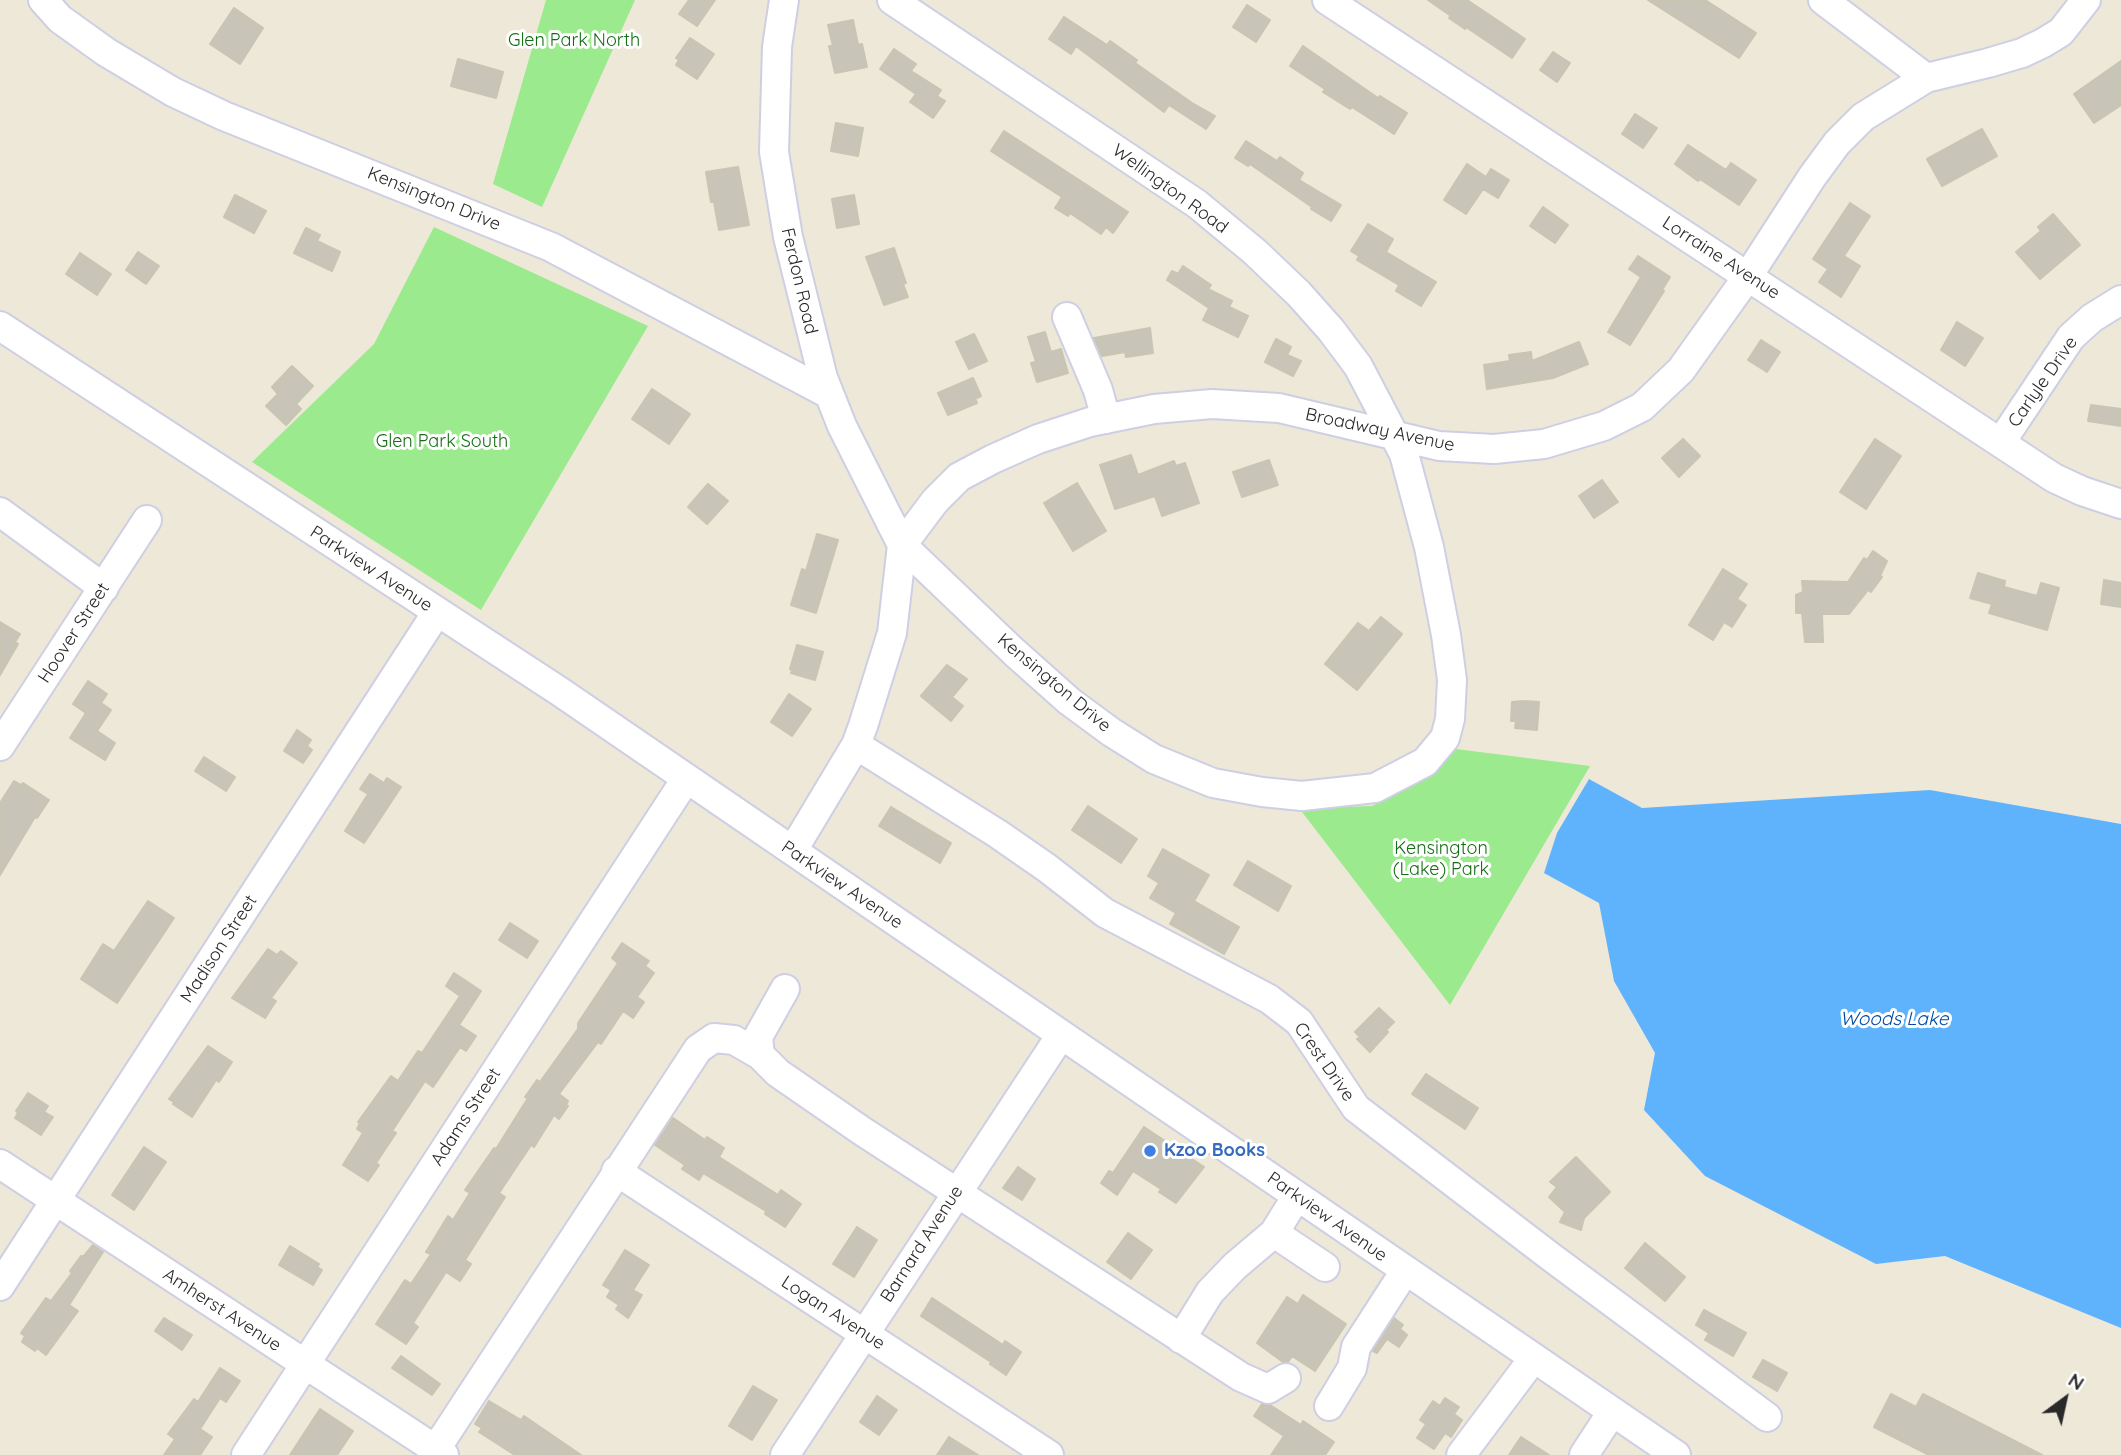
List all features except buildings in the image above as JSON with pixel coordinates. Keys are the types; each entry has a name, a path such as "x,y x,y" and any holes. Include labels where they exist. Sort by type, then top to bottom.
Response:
{"street":[{"name":"Kensington Drive","path":"43,0 60,19 106,52 173,92 224,116 551,247 829,394"},
{"name":"Ferdon Road","path":"784,0 776,47 774,152 788,237 829,394 842,426 902,545"},
{"name":"Wellington Road","path":"892,0 1197,204 1255,252 1299,294 1331,330 1357,366 1394,435"},
{"name":"Lorraine Avenue","path":"1327,0 2054,478 2094,496 2121,504"},
{"path":"1823,0 1926,78"},
{"name":"Broadway Avenue","path":"902,545 935,501 959,477 1038,439 1106,419 1154,409 1212,404 1279,408 1439,446 1494,449 1544,444 1604,426 1626,416 1656,396 1681,370 1748,276 1812,177 1837,143 1863,117 1926,78 1988,64 2043,43 2061,32 2086,0"},
{"name":"Carlyle Drive","path":"2001,442 2071,337 2092,318 2121,300"},
{"path":"1067,317 1098,390 1106,419"},
{"name":"Parkview Avenue","path":"0,326 438,612 793,850 1676,1455"},
{"name":"Kensington Drive","path":"902,545 1069,701 1154,759 1213,783 1262,792 1302,796 1376,788 1425,762 1445,738 1450,719 1452,680 1446,635 1416,492 1404,454 1394,435"},
{"path":"0,512 104,588"},
{"name":"Hoover Street","path":"0,746 147,520"},
{"path":"793,850 856,745 892,632 902,545"},
{"name":"Madison Street","path":"0,1286 438,612"},
{"name":"Crest Drive","path":"856,745 998,834 1105,913 1269,999 1299,1022 1356,1108 1767,1417"},
{"name":"Adams Street","path":"246,1455 686,779"},
{"path":"760,1055 758,1037 785,989"},
{"name":"Barnard Avenue","path":"785,1455 1061,1035"},
{"path":"437,1453 698,1049 714,1038 734,1040 760,1055 778,1073 1241,1377 1268,1389 1286,1378"},
{"name":"Amherst Avenue","path":"0,1164 437,1453"},
{"name":"Logan Avenue","path":"617,1171 1049,1455"},
{"path":"1181,1339 1210,1292 1235,1266 1274,1233 1297,1196"},
{"path":"1274,1233 1325,1267"},
{"path":"1329,1406 1352,1368 1356,1347 1405,1271"},
{"path":"1461,1455 1533,1359"},
{"path":"1584,1455 1612,1412"}],"green space":[{"name":"Glen Park North","path":"546,0 635,0 542,207 493,184"},
{"name":"Glen Park South","path":"434,227 648,326 481,610 252,462 374,344"},
{"name":"Kensington (Lake) Park","path":"1456,749 1590,766 1450,1005 1299,808 1372,806 1427,777"}],"water":[{"name":"Woods Lake","path":"1589,779 1642,808 1930,790 2121,824 2121,1328 1945,1256 1876,1264 1705,1176 1644,1110 1655,1053 1614,981 1599,903 1544,873 1557,833"}],"place":[{"name":"Kzoo Books","path":"1150,1151"}]}
